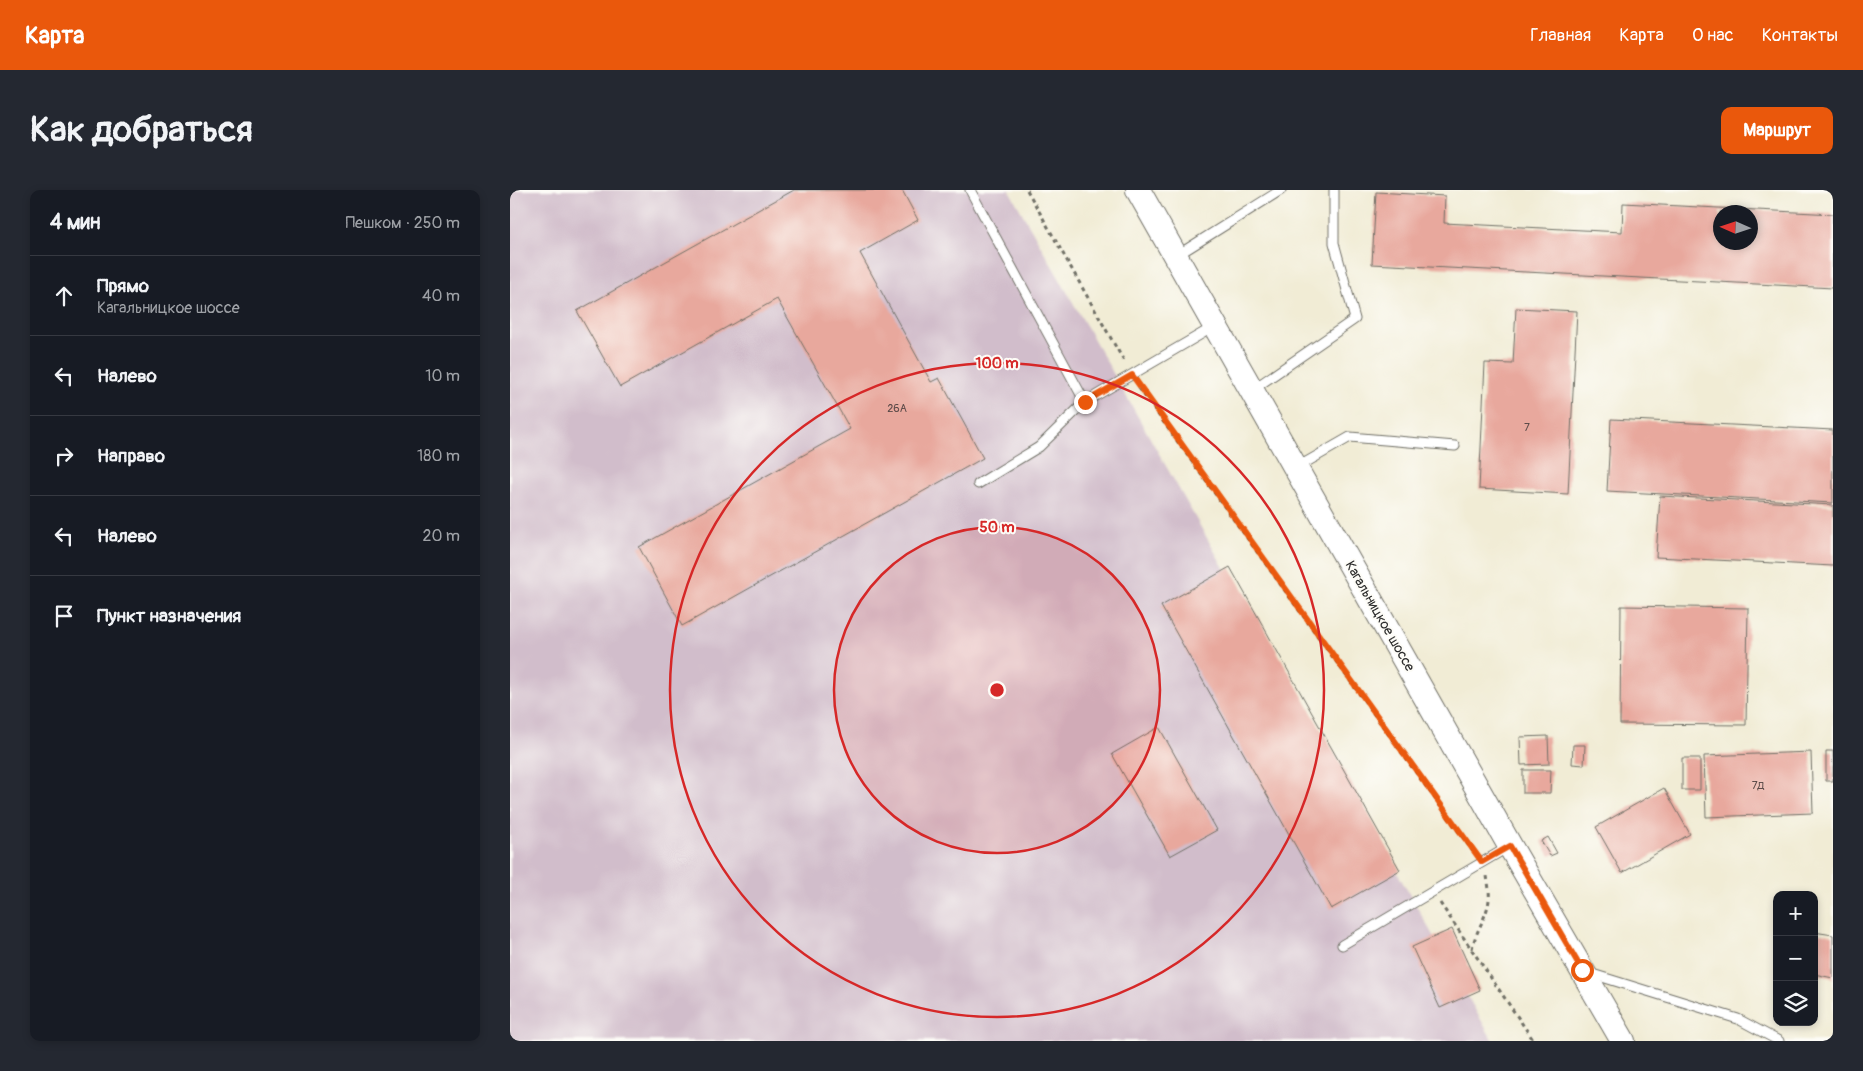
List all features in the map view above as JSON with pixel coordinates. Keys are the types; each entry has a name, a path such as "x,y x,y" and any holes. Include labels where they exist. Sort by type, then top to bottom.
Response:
{"main road":[{"name":"Кагальницкое шоссе","path":"1138,190 1510,846 1623,1041"}],"lane":[{"path":"970,190 1085,402"},
{"path":"1176,256 1281,190"},
{"path":"1252,390 1355,319 1334,243 1334,190"},
{"path":"978,484 1039,447 1085,402 1216,326"},
{"path":"1296,468 1350,437 1455,446"},
{"path":"1342,945 1510,846"},
{"path":"1582,970 1738,1019 1779,1041"}],"path":[{"path":"1027,190 1132,375 1482,862 1486,869 1490,898 1472,949"},
{"path":"1432,892 1534,1041"}],"shaded area":[{"path":"510,190 1009,190 1493,1041 510,1041"}],"building":[{"path":"794,190 902,190 918,220 860,253 931,382 939,378 983,458 682,626 639,547 850,429 777,299 620,387 577,311"},
{"path":"1376,192 1445,196 1444,223 1622,232 1623,203 1713,208 1713,250 1758,250 1758,210 1833,214 1833,288 1372,264"},
{"path":"1516,308 1577,311 1568,494 1479,489 1485,363 1513,364"},
{"path":"1611,419 1833,430 1833,503 1607,491"},
{"path":"1660,496 1833,505 1833,566 1656,557"},
{"path":"1230,567 1400,870 1331,909 1161,606"},
{"path":"1621,606 1748,608 1746,725 1620,724"},
{"path":"1159,727 1217,830 1170,856 1112,754"},
{"path":"1548,736 1549,764 1521,765 1520,737"},
{"path":"1573,745 1585,745 1584,765 1572,764"},
{"path":"1826,751 1833,751 1833,781 1826,781"},
{"path":"1811,752 1813,813 1706,817 1704,756"},
{"path":"1682,758 1700,758 1700,790 1682,790"},
{"path":"1523,770 1551,770 1550,793 1523,793"},
{"path":"1664,788 1690,834 1622,873 1596,827"},
{"path":"1548,837 1557,853 1550,856 1541,841"},
{"path":"1452,929 1480,990 1440,1008 1412,947"},
{"path":"1818,933 1833,935 1833,978 1818,975"}],"route":[{"path":"1085,402 1132,375 1482,862 1510,846 1582,970"}]}
